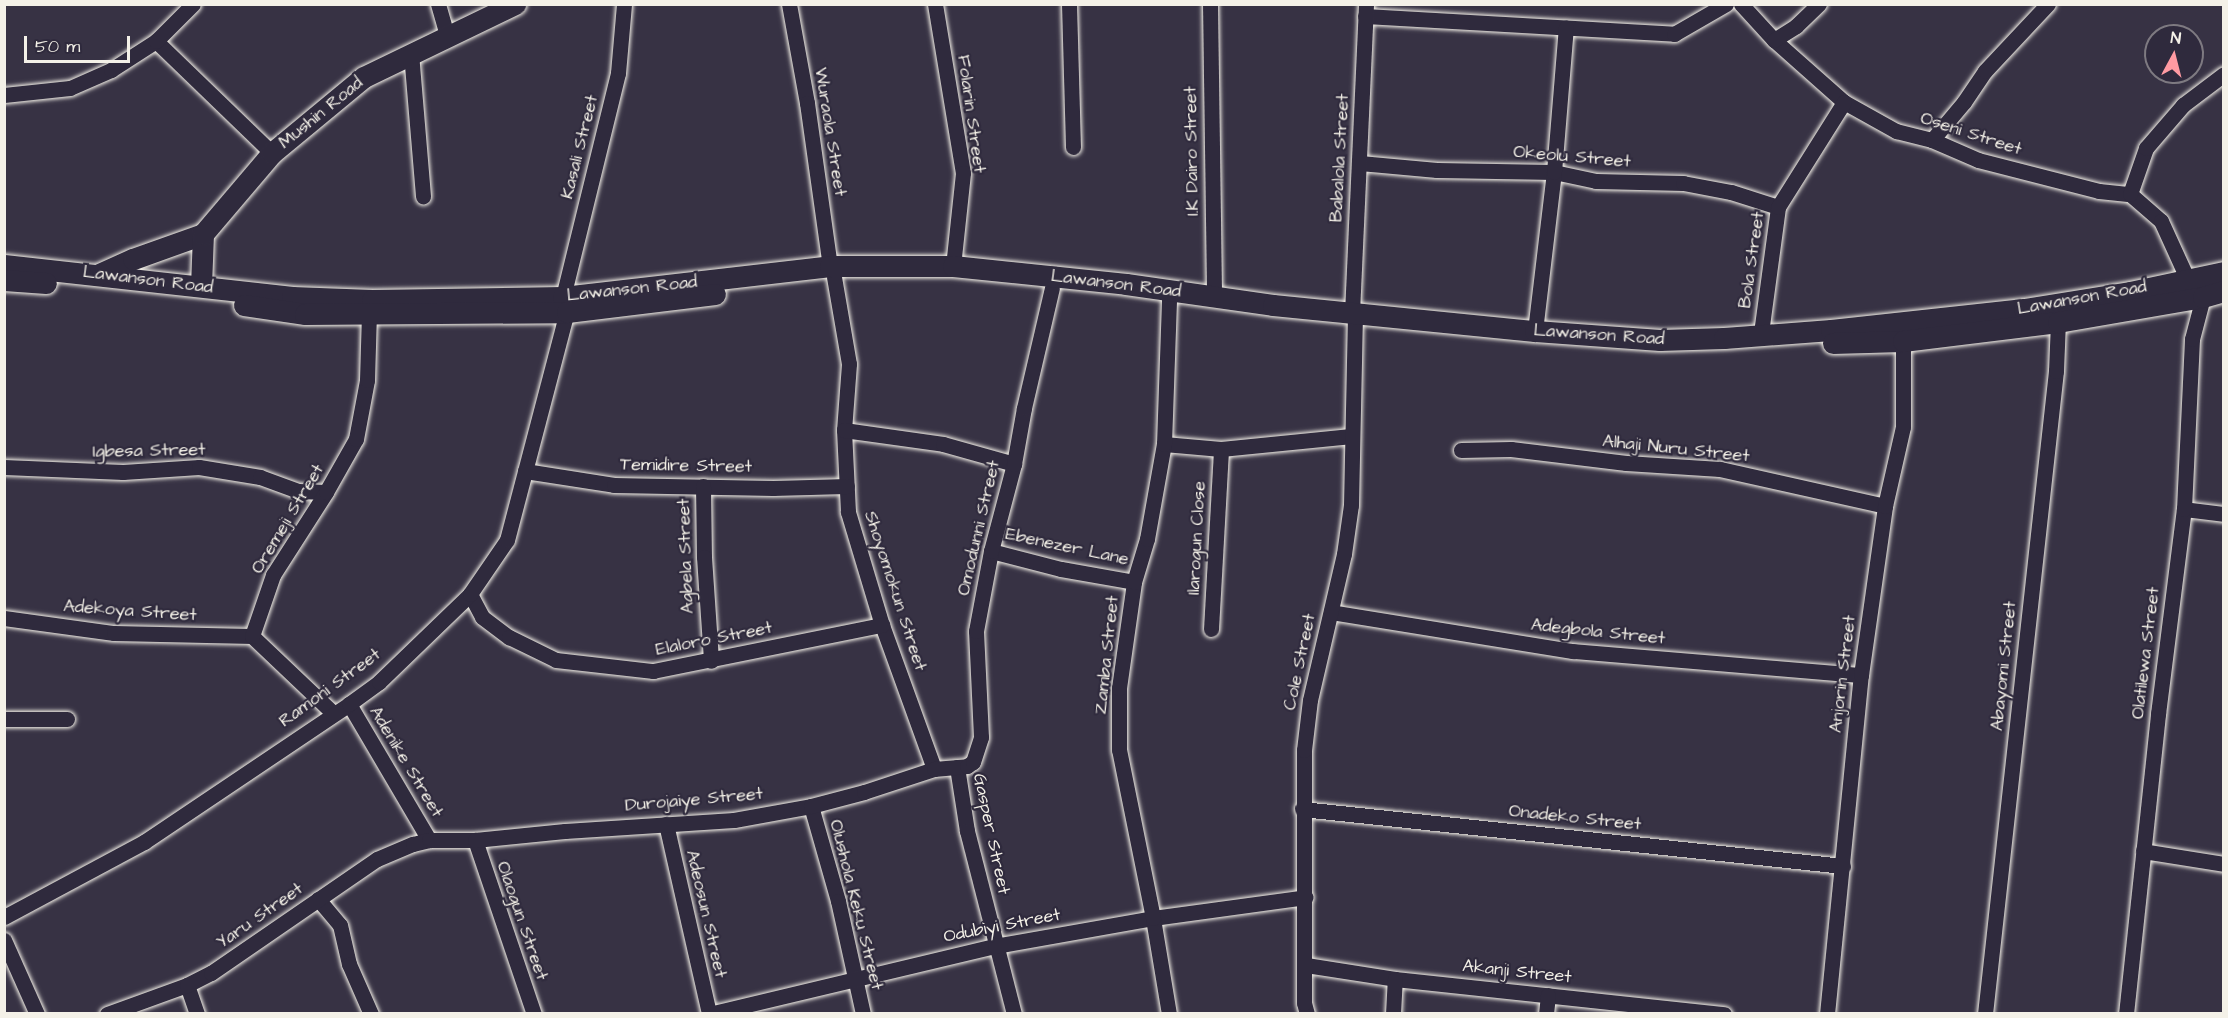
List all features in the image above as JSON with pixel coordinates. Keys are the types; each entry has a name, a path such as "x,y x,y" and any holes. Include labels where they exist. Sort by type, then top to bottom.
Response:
{"main road":[{"name":"Mushin Road","path":"203,234 272,153 364,77 514,4"},
{"path":"99,274 203,234 201,286"},
{"name":"Lawanson Road","path":"4,265 292,297 565,304"},
{"name":"Lawanson Road","path":"4,280 68,285 305,314 565,304 832,272 953,266 1214,296 1354,317 1660,340 1724,338 1761,333 1842,329 2024,309 2130,292 2223,272"},
{"name":"Lawanson Road","path":"832,272 1119,292 1639,348 1724,349 1903,340 2058,322 2203,297 2223,291"}],"street":[{"path":"4,95 70,87 111,70 156,41 193,4"},
{"path":"438,4 447,36"},
{"name":"Kasali Street","path":"565,304 618,73 624,4"},
{"name":"Wuraola Street","path":"789,4 807,103 832,272"},
{"name":"Folarin Street","path":"935,4 963,173 953,266"},
{"path":"1069,4 1073,147"},
{"name":"I.K Dairo Street","path":"1210,4 1214,296"},
{"path":"1366,10 1674,34 1726,4"},
{"name":"Oseni Street","path":"1741,4 1774,40 1844,102 1896,131 1932,140 1978,160 2099,191 2130,195"},
{"path":"1774,40 1796,26 1819,4"},
{"path":"1932,140 1964,102 1985,71 2048,4"},
{"name":"Babalola Street","path":"1354,317 1366,10"},
{"path":"1536,331 1554,172 1566,27"},
{"path":"156,41 272,153"},
{"path":"411,53 423,196"},
{"path":"2187,278 2161,221 2148,207 2130,195 2146,148 2183,105 2223,74"},
{"name":"Bola Street","path":"1761,333 1778,207 1844,102"},
{"name":"Okeolu Street","path":"1360,163 1437,170 1554,172 1596,181 1683,183 1731,192 1778,207"},
{"name":"Shoyomokun Street","path":"832,272 849,364 844,430 848,512 882,625 934,769"},
{"name":"Omodunni Street","path":"957,767 973,762 981,737 976,631 992,550 1014,464 1024,408 1052,288"},
{"name":"Olatilewa Street","path":"2126,1014 2184,509 2192,339 2203,297"},
{"name":"Zamba Street","path":"1169,299 1164,444 1147,539 1134,582 1119,688 1119,750 1153,918 1169,1014"},
{"name":"Ramoni Street","path":"4,916 144,842 332,712 349,704 379,682 470,594 507,540 565,304"},
{"name":"Oremeji Street","path":"252,636 273,574 326,492 356,439 367,380 369,313"},
{"name":"Cole Street","path":"1307,1014 1304,1003 1306,897 1302,809 1304,750 1310,700 1331,612 1351,505 1354,317"},
{"name":"Abayomi Street","path":"1985,1014 2056,371 2058,322"},
{"name":"Anjorin Street","path":"1827,1014 1862,675 1885,506 1904,427 1903,340"},
{"path":"844,430 944,444 1014,464"},
{"path":"1164,444 1221,449 1351,436"},
{"name":"Ilarogun Close","path":"1211,629 1221,449"},
{"name":"Alhaji Nuru Street","path":"1461,450 1512,449 1626,463 1720,470 1885,506"},
{"name":"Igbesa Street","path":"4,467 123,472 199,467 260,477 298,491 326,492"},
{"name":"Temidire Street","path":"525,471 614,485 848,486"},
{"name":"Agbela Street","path":"704,486 704,557 711,662"},
{"path":"2184,509 2223,514"},
{"name":"Ebenezer Lane","path":"992,550 1061,569 1134,582"},
{"name":"Elaloro Street","path":"470,594 482,617 517,641 556,660 653,671 711,662 882,625"},
{"name":"Adegbola Street","path":"1331,612 1573,651 1862,675"},
{"name":"Adekoya Street","path":"4,618 78,629 155,636 252,636"},
{"path":"252,636 332,712"},
{"name":"Adenike Street","path":"349,704 429,840"},
{"path":"4,719 67,719"},
{"name":"Durojaiye Street","path":"429,840 475,840 734,820 811,806 864,792 934,769 957,767"},
{"name":"Gasper Street","path":"957,767 967,831 1014,1014"},
{"name":"Olushola Keku Street","path":"811,806 856,978 863,1014"},
{"name":"Onadeko Street","path":"1302,809 1843,866"},
{"name":"Adeosun Street","path":"666,824 709,1014"},
{"name":"Yaru Street","path":"107,1014 187,985 245,952 377,859 429,840"},
{"name":"Olaogun Street","path":"475,840 534,1014"},
{"path":"2143,851 2223,864"},
{"name":"Odubiyi Street","path":"709,1014 995,946 1153,918 1306,897"},
{"path":"318,899 340,926 349,964 371,1014"},
{"path":"4,940 36,1014"},
{"name":"Akanji Street","path":"1306,965 1395,979 1684,1012 1724,1014"},
{"path":"1393,1014 1395,979"},
{"path":"187,985 197,1014"},
{"path":"1546,1014 1548,995"}]}
